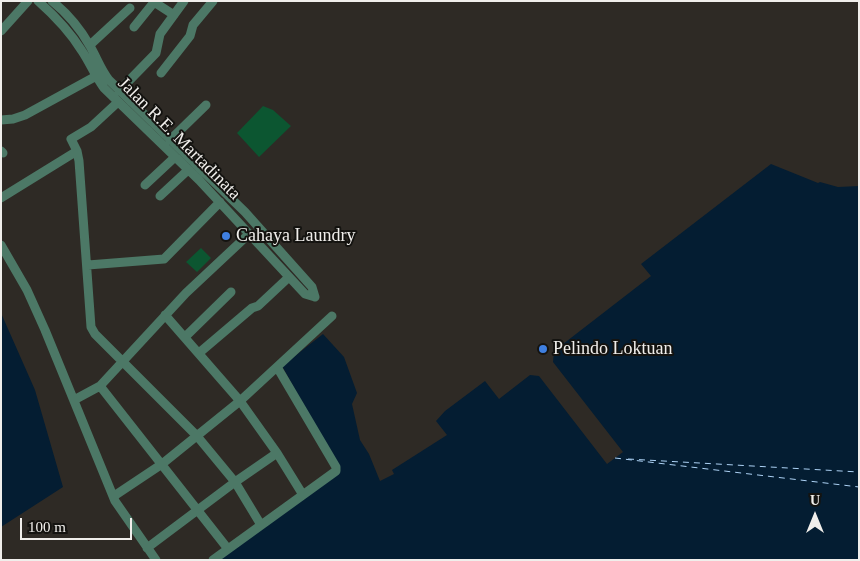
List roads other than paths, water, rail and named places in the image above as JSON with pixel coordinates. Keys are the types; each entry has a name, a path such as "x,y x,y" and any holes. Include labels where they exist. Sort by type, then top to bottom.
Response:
{"street":[{"path":"1,31 28,1"},
{"name":"Jalan R.E. Martadinata","path":"38,1 75,40 118,102 220,202 305,294 312,287 244,212 99,74 90,45 70,18 52,1"},
{"path":"119,91 156,53 160,34 184,1"},
{"path":"161,73 190,36 193,25 213,1"},
{"path":"134,27 154,2 174,15"},
{"path":"90,45 130,8"},
{"path":"1,120 25,115 99,74"},
{"path":"118,102 99,120 71,139 77,151 79,161 91,327 95,334 197,436 235,482 261,525"},
{"path":"170,140 206,105"},
{"path":"1,198 77,151"},
{"path":"145,185 175,157"},
{"path":"160,196 188,170"},
{"path":"88,265 164,259 220,202"},
{"path":"236,220 244,212"},
{"path":"74,400 100,386 186,293 250,234"},
{"path":"1,245 27,290 114,496 156,560"},
{"path":"199,353 252,308 258,306 289,277"},
{"path":"185,337 231,292"},
{"path":"165,315 240,401 277,453 303,495"},
{"path":"114,496 160,464 240,401 332,316"},
{"path":"213,560 334,473 336,467 277,367"},
{"path":"100,386 228,549"},
{"path":"147,548 277,453"}],"water":[{"path":"771,164 818,183 838,187 859,186 859,560 217,560 338,467 282,366 323,334 344,357 357,393 352,404 360,440 369,454 380,481 394,474 392,470 447,435 436,421 445,411 485,381 499,399 530,375 539,376 607,464 623,452 553,362 554,351 651,276 641,264"},
{"path":"1,313 35,390 63,487 1,527"}],"place":[{"name":"Cahaya Laundry","path":"226,236"},
{"name":"Pelindo Loktuan","path":"543,349"}]}
